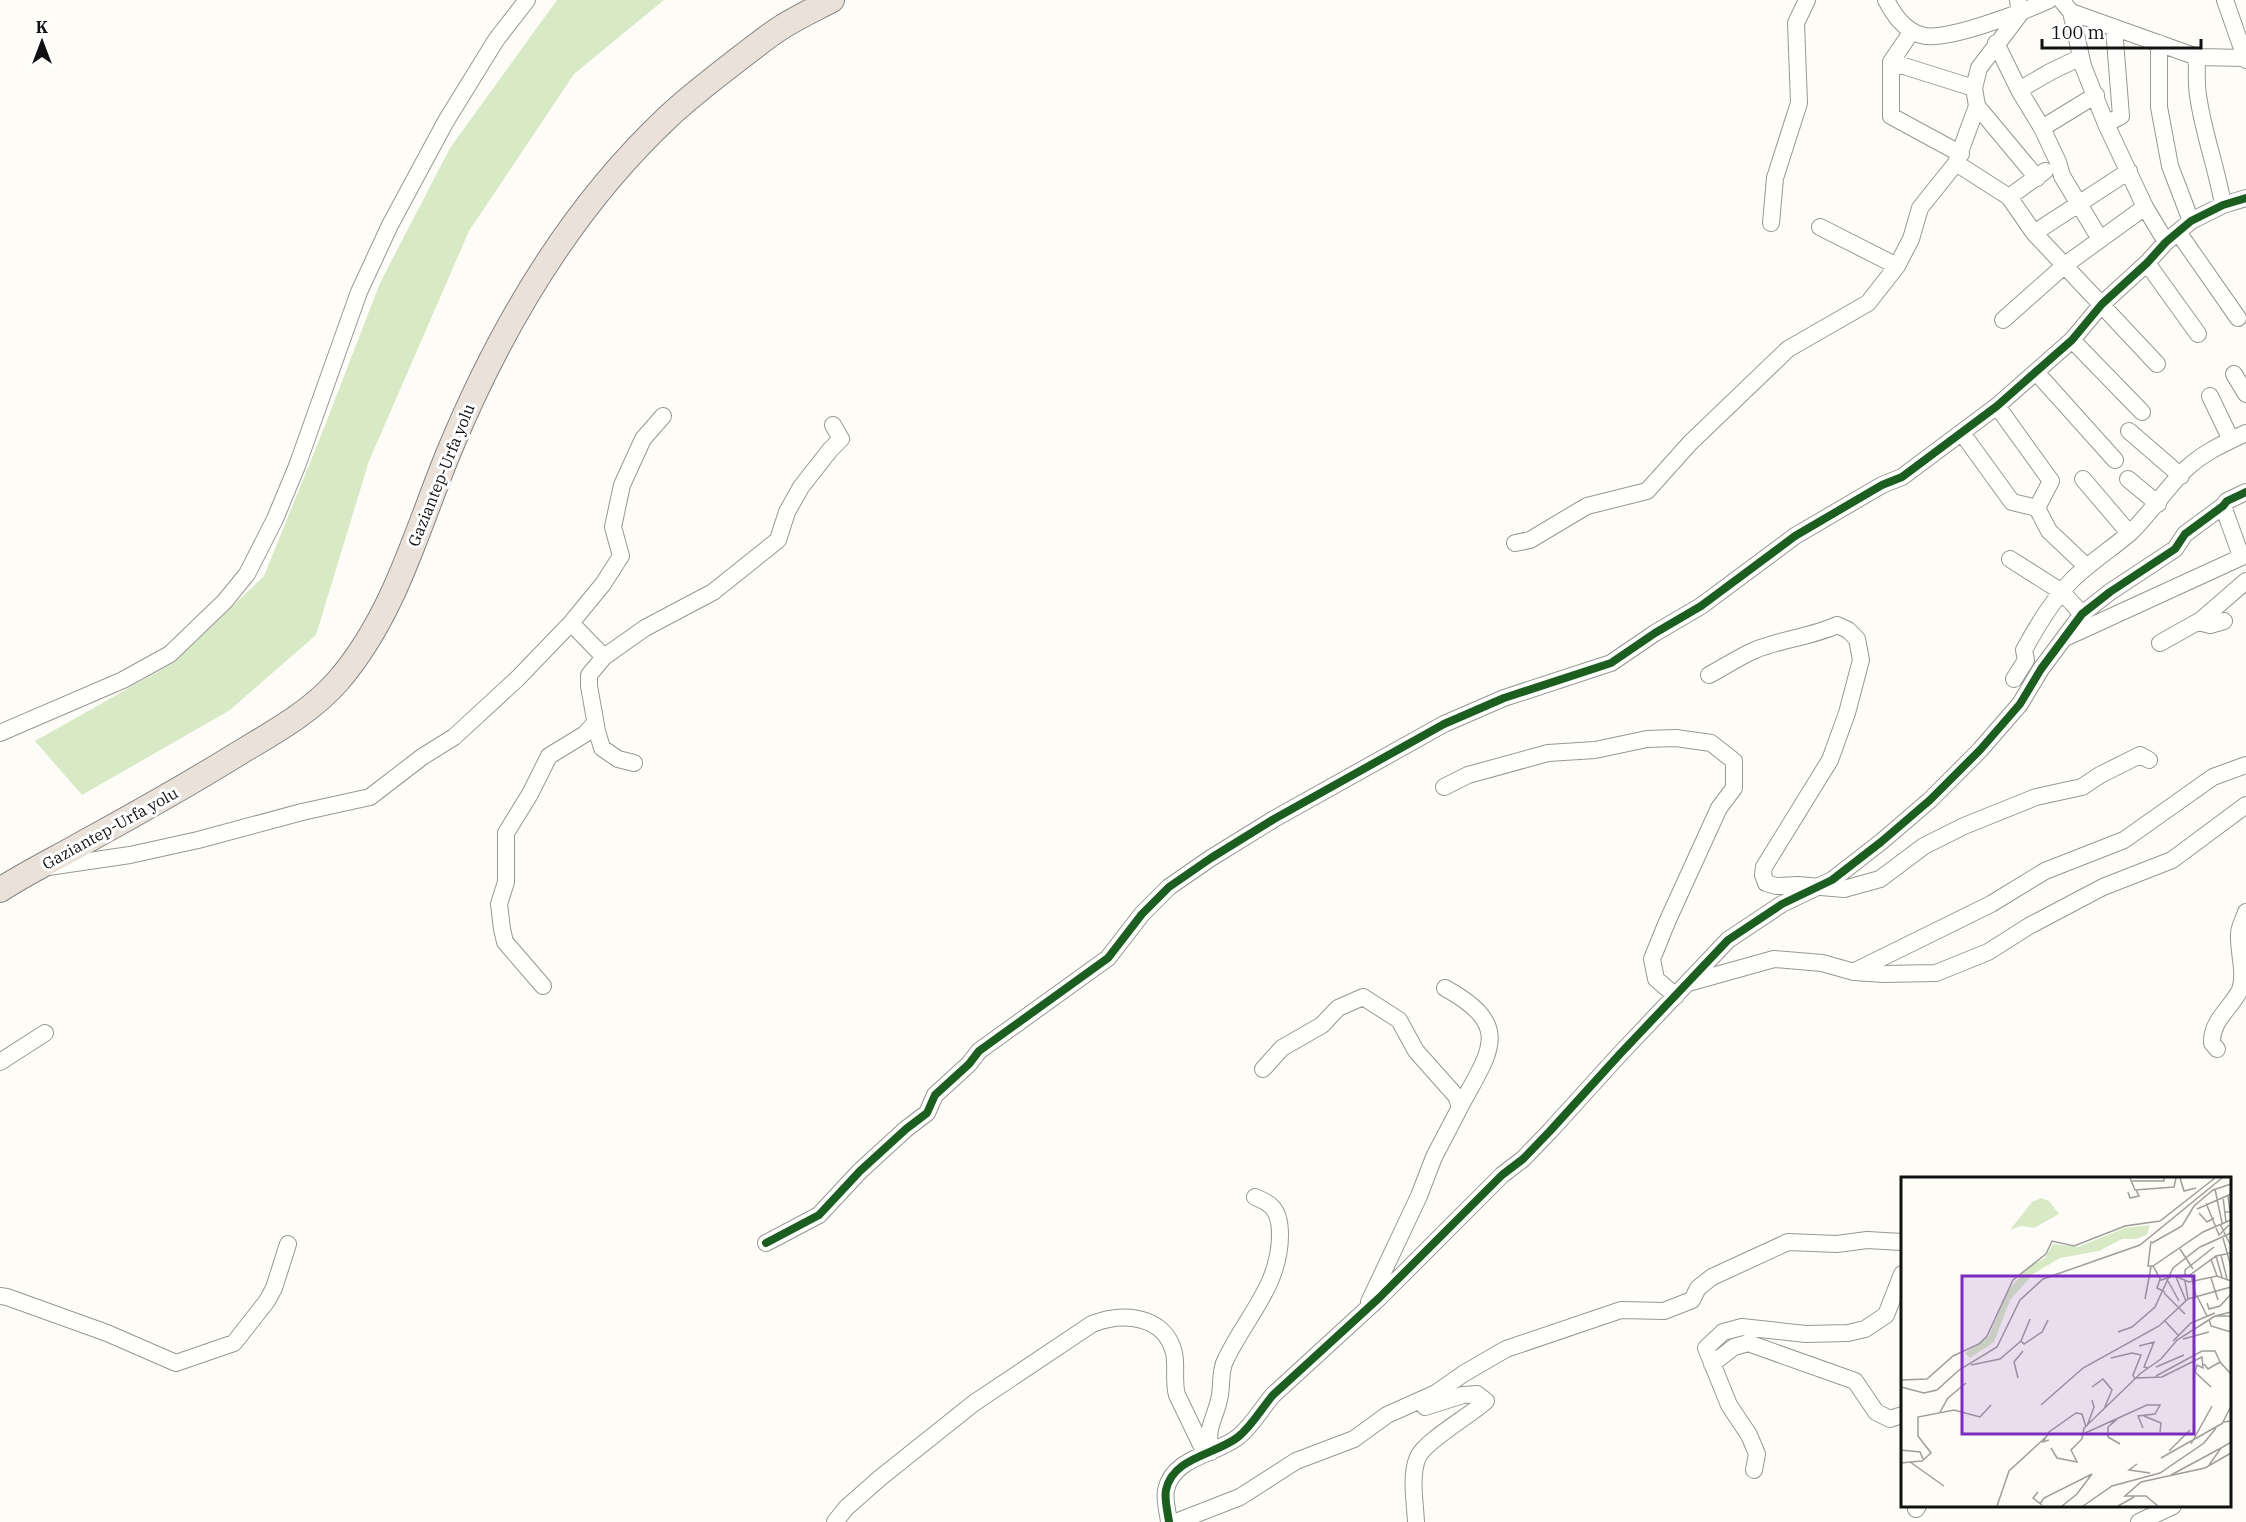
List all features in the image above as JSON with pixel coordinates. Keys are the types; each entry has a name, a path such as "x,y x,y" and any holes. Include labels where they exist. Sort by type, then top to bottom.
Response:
{"highway":[{"name":"Gaziantep-Urfa yolu","path":"0,871 173,775 277,712 306,690 326,670 353,632 388,567 458,391 520,275 554,223 616,148 656,107 694,74 773,14 799,0"},
{"name":"Gaziantep-Urfa yolu","path":"0,890 181,789 286,725 317,702 338,681 387,606 403,573 447,456 472,398 524,300 567,232 628,159 667,118 703,87 782,27 832,0"}],"street":[{"path":"0,733 123,680 170,654 225,601 247,574 275,519 297,466 359,292 390,225 452,111 496,40 527,0"},
{"path":"1772,223 1775,178 1799,103 1796,23 1807,0"},
{"path":"1886,0 1904,26 1922,36 1944,35 2019,7 2049,0"},
{"path":"2066,6 2114,28 2197,57 2246,58 2225,0"},
{"path":"2066,6 2081,57 2106,124 2145,207 2178,232 2238,318"},
{"path":"1515,543 1530,540 1587,506 1647,491 1690,443 1788,349 1868,303 1897,266 1911,239 1920,208 1958,158 1977,106 1974,88 1979,69 2019,7"},
{"path":"2106,124 2121,116 2114,28"},
{"path":"1912,31 1891,62 1891,116 1958,158 2009,197 2034,233 2157,364"},
{"path":"1996,43 2019,90 2042,128 2062,176 2100,239"},
{"path":"2159,43 2159,107 2170,166 2178,232"},
{"path":"2019,90 2081,57"},
{"path":"2197,57 2197,93 2223,205"},
{"path":"1891,62 1974,88"},
{"path":"2042,128 2096,95"},
{"path":"1977,106 2037,178"},
{"path":"2009,197 2058,162"},
{"path":"2034,233 2129,171"},
{"path":"766,1243 819,1215 860,1171 927,1113 934,1095 969,1064 979,1051 1108,958 1142,914 1169,887 1274,819 1444,724 1504,698 1611,663 1655,633 1701,606 1796,536 1882,485 1902,477 1962,434 2073,340 2102,304 2178,232 2223,205 2246,198"},
{"path":"2003,320 2065,265 2145,207"},
{"path":"1820,227 1897,266"},
{"path":"2147,263 2198,334"},
{"path":"2073,340 2142,412"},
{"path":"2036,372 2115,460"},
{"path":"2234,374 2246,394"},
{"path":"2014,679 2026,660 2024,650 2031,637 2062,592 2087,567 2129,533 2158,504 2187,468 2214,448 2239,437 2210,396"},
{"path":"1997,406 2051,481 2037,508"},
{"path":"38,868 130,855 370,797 422,757 454,737 517,679 571,624 603,584 621,556 613,527 622,485 643,439 663,416"},
{"path":"634,763 618,759 602,748 595,723 589,675 604,657 653,623 713,592 778,540 787,512 801,487 841,439 833,425"},
{"path":"2129,431 2181,476"},
{"path":"1962,434 2012,502 2037,508 2049,531 2087,567"},
{"path":"2083,478 2129,533"},
{"path":"2128,479 2158,504"},
{"path":"1169,1522 1165,1492 1169,1481 1179,1469 1237,1438 1273,1395 1365,1311 1502,1175 1551,1131 1619,1054 1728,940 1782,904 1832,879 1881,842 1930,800 1980,750 2020,704 2041,669 2082,614 2110,592 2175,549 2185,534 2227,501 2246,492"},
{"path":"2066,637 2243,555 2223,506"},
{"path":"2010,560 2062,592 2082,614"},
{"path":"2160,643 2199,622 2246,581"},
{"path":"2199,622 2210,626 2224,621"},
{"path":"571,624 604,657"},
{"path":"1709,675 1755,650 1811,635 1837,625 1848,630 1857,639 1861,660 1847,713 1830,760 1764,867 1763,875 1766,883 1776,886 1818,886 1844,889 1880,879 1924,846 1964,826 2036,797 2082,787 2140,754 2149,760"},
{"path":"543,986 505,942 499,904 506,882 506,833 530,794 549,756 585,734 595,723"},
{"path":"1444,787 1468,775 1548,753 1595,750 1647,739 1676,738 1711,743 1734,761 1734,788 1719,808 1652,959 1656,979 1676,996"},
{"path":"1854,972 1991,904 2045,871 2124,840 2213,777 2246,765"},
{"path":"1687,983 1774,959 1822,963 1854,972 1914,975 1936,972 1988,952 2029,926 2103,887 2172,860 2246,806"},
{"path":"2217,1049 2212,1043 2213,1032 2240,989 2244,969 2239,933 2246,912"},
{"path":"1365,1311 1419,1196 1434,1156 1483,1064 1491,1038 1488,1023 1479,1011 1445,988"},
{"path":"1263,1069 1282,1048 1322,1025 1338,1008 1363,998 1399,1020 1416,1051 1456,1096 1460,1107"},
{"path":"0,1062 45,1033"},
{"path":"1208,1453 1208,1428 1220,1397 1224,1361 1255,1310 1279,1260 1278,1217 1270,1205 1255,1197"},
{"path":"1176,1522 1240,1497 1296,1461 1354,1439 1388,1415 1436,1393 1506,1349 1621,1310 1664,1311 1692,1300 1698,1288 1712,1277 1788,1242 1837,1244 1867,1240 1901,1242"},
{"path":"0,1296 107,1333 176,1363 234,1343 267,1301 274,1288 288,1244"},
{"path":"1754,1470 1757,1454 1749,1435 1729,1405 1706,1348 1723,1332 1742,1327 1806,1334 1848,1333 1865,1329 1886,1315 1901,1277"},
{"path":"835,1522 846,1508 880,1478 974,1403 1092,1324 1102,1320 1116,1318 1144,1321 1163,1330 1174,1356 1177,1395 1208,1453"},
{"path":"1712,1364 1734,1347 1748,1343 1855,1382 1876,1412 1890,1419 1901,1415"},
{"path":"1406,1407 1420,1408 1463,1395 1477,1394 1486,1401 1418,1455 1415,1472 1416,1522"},
{"path":"2139,1522 2172,1507"}],"green space":[{"path":"557,0 664,0 574,74 469,231 369,461 316,635 230,710 82,795 35,741 173,663 264,576 380,283 450,148"}],"cycle path":[{"path":"766,1243 819,1215 860,1171 927,1113 935,1095 969,1064 979,1051 1108,958 1142,914 1169,887 1274,819 1444,724 1504,698 1611,663 1655,633 1701,606 1795,536 1882,485 1902,477 1997,406 2072,340 2102,304 2191,221 2223,205 2246,198"},
{"path":"1169,1522 1166,1490 1177,1470 1186,1463 1229,1443 1243,1433 1273,1395 1379,1298 1502,1175 1523,1159 1728,940 1782,904 1832,880 1930,800 1980,750 2020,704 2041,669 2082,614 2110,592 2175,549 2185,534 2227,501 2246,492"}]}
